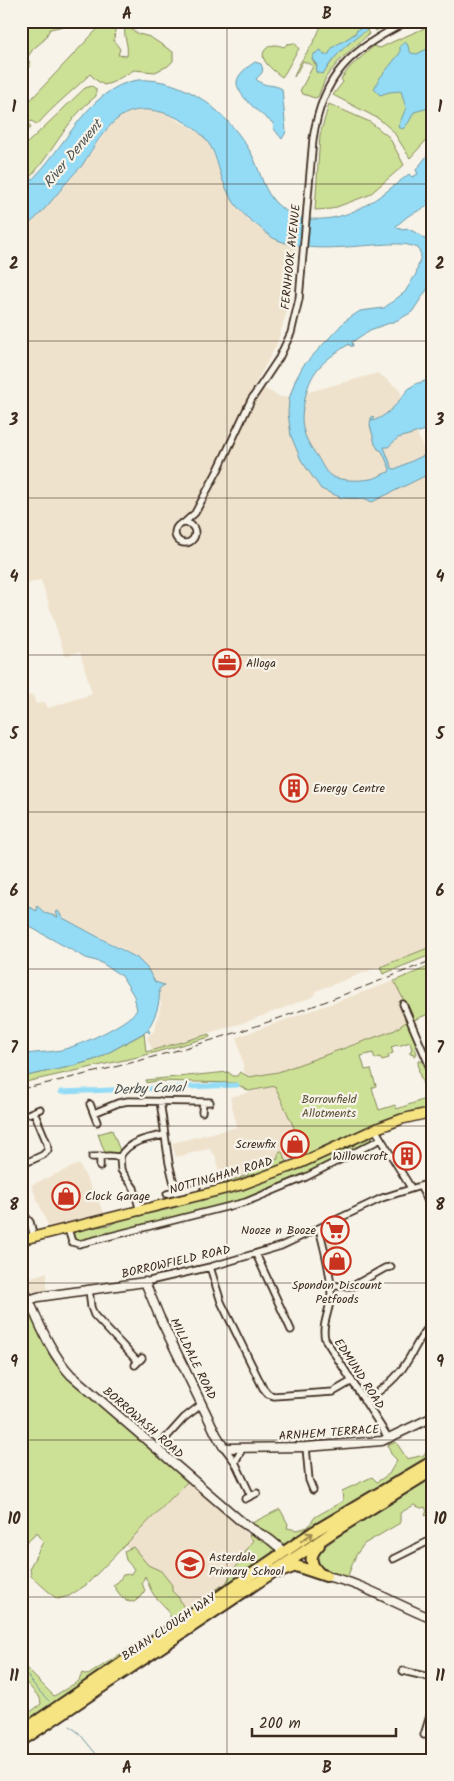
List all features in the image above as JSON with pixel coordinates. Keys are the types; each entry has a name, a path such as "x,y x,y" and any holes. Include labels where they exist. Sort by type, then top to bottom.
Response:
{"highway":[{"name":"BRIAN CLOUGH WAY","path":"21,1732 283,1552 349,1510 433,1461"},
{"name":"BRIAN CLOUGH WAY","path":"21,1742 332,1532 433,1470"},
{"path":"323,1575 312,1565 311,1556 316,1548 332,1532"},
{"path":"238,1596 290,1567 300,1567 323,1575"}],"main road":[{"name":"NOTTINGHAM ROAD","path":"21,1240 221,1191 268,1176 303,1162 375,1129 402,1119 433,1112"}],"street":[{"name":"FERNHOOK AVENUE","path":"185,522 195,513 218,470 251,400 284,350 291,333 297,308 303,262 315,123 320,104 332,81 348,60 364,46 408,21"},
{"name":"FERNHOOK AVENUE","path":"194,528 195,513"},
{"path":"185,522 194,528 194,536 191,541 186,543 180,542 175,538 175,529 179,524 185,522"},
{"path":"403,1004 433,1074"},
{"path":"160,1101 176,1192"},
{"path":"94,1113 118,1103 160,1101 206,1102 202,1112"},
{"path":"90,1104 98,1122"},
{"path":"21,1164 43,1155 48,1150 34,1112"},
{"path":"375,1129 411,1188"},
{"path":"140,1212 134,1188 121,1170 120,1157 130,1145 165,1135"},
{"path":"68,1229 72,1242 79,1244 246,1202 306,1177 381,1139"},
{"path":"100,1156 100,1166"},
{"path":"92,1157 120,1157"},
{"name":"BORROWFIELD ROAD","path":"30,1300 38,1297 145,1282 256,1254 281,1246 382,1198 433,1182"},
{"path":"420,1186 433,1211"},
{"path":"167,1194 197,1187"},
{"path":"21,1211 30,1222 34,1237"},
{"name":"EDMUND ROAD","path":"319,1228 330,1286 330,1300 324,1326 324,1336 329,1347 389,1439"},
{"path":"256,1254 291,1330"},
{"path":"210,1267 221,1302 268,1394 274,1396 333,1392 352,1381"},
{"path":"330,1286 354,1286 385,1268 391,1267"},
{"name":"BORROWASH ROAD","path":"21,1282 52,1350 71,1375 243,1523 252,1530 273,1540 283,1552"},
{"name":"MILLDALE ROAD","path":"145,1282 160,1318 223,1446"},
{"path":"90,1290 91,1307 94,1315 138,1362"},
{"path":"364,1401 396,1377 409,1360 422,1335 433,1323"},
{"path":"156,1449 184,1418 202,1404"},
{"name":"ARNHEM TERRACE","path":"223,1446 231,1449 306,1448 368,1443 389,1439 433,1417"},
{"path":"223,1446 235,1462 248,1497 257,1493"},
{"path":"306,1448 309,1480 313,1490"},
{"path":"235,1462 242,1449"},
{"path":"393,1559 433,1539"},
{"path":"323,1575 362,1586 433,1619"},
{"path":"403,1671 433,1678"},
{"path":"424,1735 433,1706"}],"shaded area":[{"path":"158,110 200,133 209,144 223,181 237,208 252,223 273,238 297,245 290,302 276,346 255,384 281,397 290,397 378,373 399,389 433,472 433,946 316,991 315,996 249,1021 152,1050 147,1037 154,1031 161,1005 158,989 164,985 155,982 144,964 123,949 63,918 56,912 58,917 45,913 41,909 37,908 37,911 21,903 21,696 33,695 36,704 45,702 48,708 92,694 80,652 65,656 41,580 21,586 21,230 64,187 108,128 119,117 130,112"},
{"path":"394,981 414,1020 407,1021 395,1030 288,1069 249,1077 245,1075 237,1037"},
{"path":"275,1086 306,1154 222,1183 215,1155 209,1149 176,1157 172,1143 237,1127 230,1097"},
{"name":"Clock Garage","path":"79,1164 105,1214 49,1228 31,1185"},
{"path":"337,1224 341,1233 336,1235 344,1264 334,1267 327,1250 325,1232"},
{"path":"47,1272 47,1292 38,1294 32,1292 25,1279"},
{"name":"Asterdale Primary School","path":"188,1481 238,1524 253,1540 226,1583 181,1613 125,1545"}],"green space":[{"path":"27,21 65,21 64,26 50,29 44,40 33,49 27,58 31,65 21,76 21,29"},
{"path":"105,21 113,22 115,30 114,41 120,49 118,55 127,56 125,26 139,34 150,37 173,52 173,61 168,66 155,72 134,70 104,85 90,74 37,125 32,121 28,122 31,128 21,132 21,110"},
{"path":"322,21 391,21 376,31 372,26 367,30 369,34 339,61 326,77 318,97 315,98 300,91 313,66 303,61 294,77 320,29","holes":["367,27 338,53 325,71 316,72 317,67 313,61 328,55 358,29"]},
{"path":"433,24 433,133 410,158 393,131 379,119 333,95 343,82 341,79 350,67 374,46 380,48"},
{"path":"295,43 299,49 282,77 264,60 264,52 272,45 284,47 287,44"},
{"path":"92,86 96,89 96,96 75,117 32,176 21,186 21,149 85,88"},
{"path":"329,104 370,122 389,137 404,165 369,195 331,209 315,210 320,135"},
{"path":"433,946 433,954 383,974 380,967"},
{"path":"433,965 433,1012 414,1020 394,981"},
{"name":"Borrowfield Allotments","path":"407,1021 419,1045 415,1047 417,1054 414,1056 413,1053 410,1054 412,1050 410,1042 391,1047 393,1053 388,1055 389,1058 382,1060 380,1057 375,1059 373,1053 361,1056 365,1070 371,1069 376,1086 372,1088 379,1110 395,1105 397,1109 428,1098 419,1073 418,1061 422,1061 433,1086 433,1107 410,1111 380,1122 306,1154 275,1086 249,1091 235,1083 156,1081 146,1083 146,1080 228,1072 233,1076 237,1076 240,1072 249,1077 278,1072 395,1030"},
{"path":"144,1033 146,1052 209,1034 210,1037 142,1056 21,1083 21,1077 97,1059"},
{"path":"112,1130 120,1151 118,1154 105,1153 98,1134"},
{"path":"372,1135 373,1141 289,1183 242,1202 80,1243 71,1236 77,1230 110,1225 119,1220 170,1209 276,1177 349,1148"},
{"path":"280,1152 282,1152 287,1162 284,1166 249,1179 224,1185 222,1183 248,1175 246,1165 278,1159"},
{"path":"24,1300 50,1357 63,1372 188,1481 86,1585 69,1596 57,1599 31,1576 30,1567 43,1542 37,1532 21,1547 21,1301"},
{"path":"396,1442 407,1459 424,1455 427,1450 433,1447 433,1457 290,1544 281,1543 266,1533 252,1528 252,1523 280,1509 288,1524 287,1528 297,1530 308,1527 315,1517 343,1501 342,1491 372,1477 377,1482 389,1474 397,1460 391,1454 388,1445"},
{"path":"433,1476 433,1503 426,1516 425,1507 421,1508 414,1505 400,1513 400,1523 364,1544 356,1555 347,1578 320,1568 316,1557 333,1540 369,1515"},
{"path":"250,1534 266,1540 274,1548 272,1553 21,1726 21,1719 41,1704 40,1698 21,1677 21,1663 54,1696 79,1681 82,1673 88,1675 170,1622 170,1614 153,1593 145,1576 142,1583 145,1591 134,1602 119,1594 113,1585 123,1575 131,1574 134,1569 126,1560 124,1551 133,1547 148,1565 161,1571 172,1585 172,1591 179,1598 185,1610 226,1583 253,1540 249,1536"}],"water":[{"path":"367,27 367,30 339,53 322,74 316,72 317,65 312,59 314,54 321,50 324,55 328,55 333,47 355,34 358,29"},
{"path":"406,42 411,53 417,54 427,49 433,51 433,101 429,108 414,112 403,129 398,127 406,108 401,91 380,95 374,89 379,79 400,53 400,46"},
{"path":"255,62 261,64 263,69 256,79 259,82 282,89 286,132 282,139 274,129 273,123 251,105 238,87 239,76"},
{"name":"River Derwent","path":"138,80 156,81 189,91 218,112 231,125 251,153 270,196 286,211 301,217 325,219 352,212 364,206 409,174 412,177 418,174 416,170 433,148 433,196 427,200 430,205 408,216 396,226 397,228 404,230 406,228 417,233 433,247 433,275 430,285 412,312 398,320 370,330 352,342 353,346 349,344 324,362 310,382 303,411 302,425 309,443 329,475 350,480 375,478 389,472 390,469 382,451 375,444 370,425 371,418 374,417 372,421 383,416 393,408 409,389 417,383 427,381 433,377 433,428 398,438 388,447 384,447 392,468 395,469 433,451 433,472 372,502 366,499 342,498 321,489 301,460 291,436 288,413 289,399 295,381 303,366 345,321 360,311 384,308 405,292 416,274 421,255 418,248 396,244 323,248 297,246 273,238 251,221 234,203 223,181 213,151 202,135 169,114 143,110 131,112 114,122 99,139 81,167 42,212 21,230 21,189 49,161 88,110 103,96 119,86"},
{"path":"21,903 37,911 36,905 45,913 58,917 56,912 58,911 63,918 137,958 147,968 155,982 164,985 159,989 158,1005 148,1029 149,1033 147,1031 97,1059 21,1077 21,1055 51,1052 79,1044 113,1028 137,1010 134,996 122,976 100,962 86,958 21,922"}],"waterway":[{"name":"Derby Canal","path":"61,1092 237,1085"},
{"path":"21,1667 49,1701"},
{"path":"70,1726 79,1733 101,1760"}],"railway":[{"path":"21,1089 187,1048 313,1006 433,960"}],"place":[{"name":"Alloga","path":"227,663"},
{"name":"Energy Centre","path":"294,788"},
{"name":"Screwfix","path":"295,1144"},
{"name":"Willowcroft","path":"407,1156"},
{"name":"Clock Garage","path":"66,1196"},
{"name":"Nooze n Booze","path":"335,1230"},
{"name":"Spondon Discount Petfoods","path":"337,1261"},
{"name":"Asterdale Primary School","path":"190,1564"}]}
